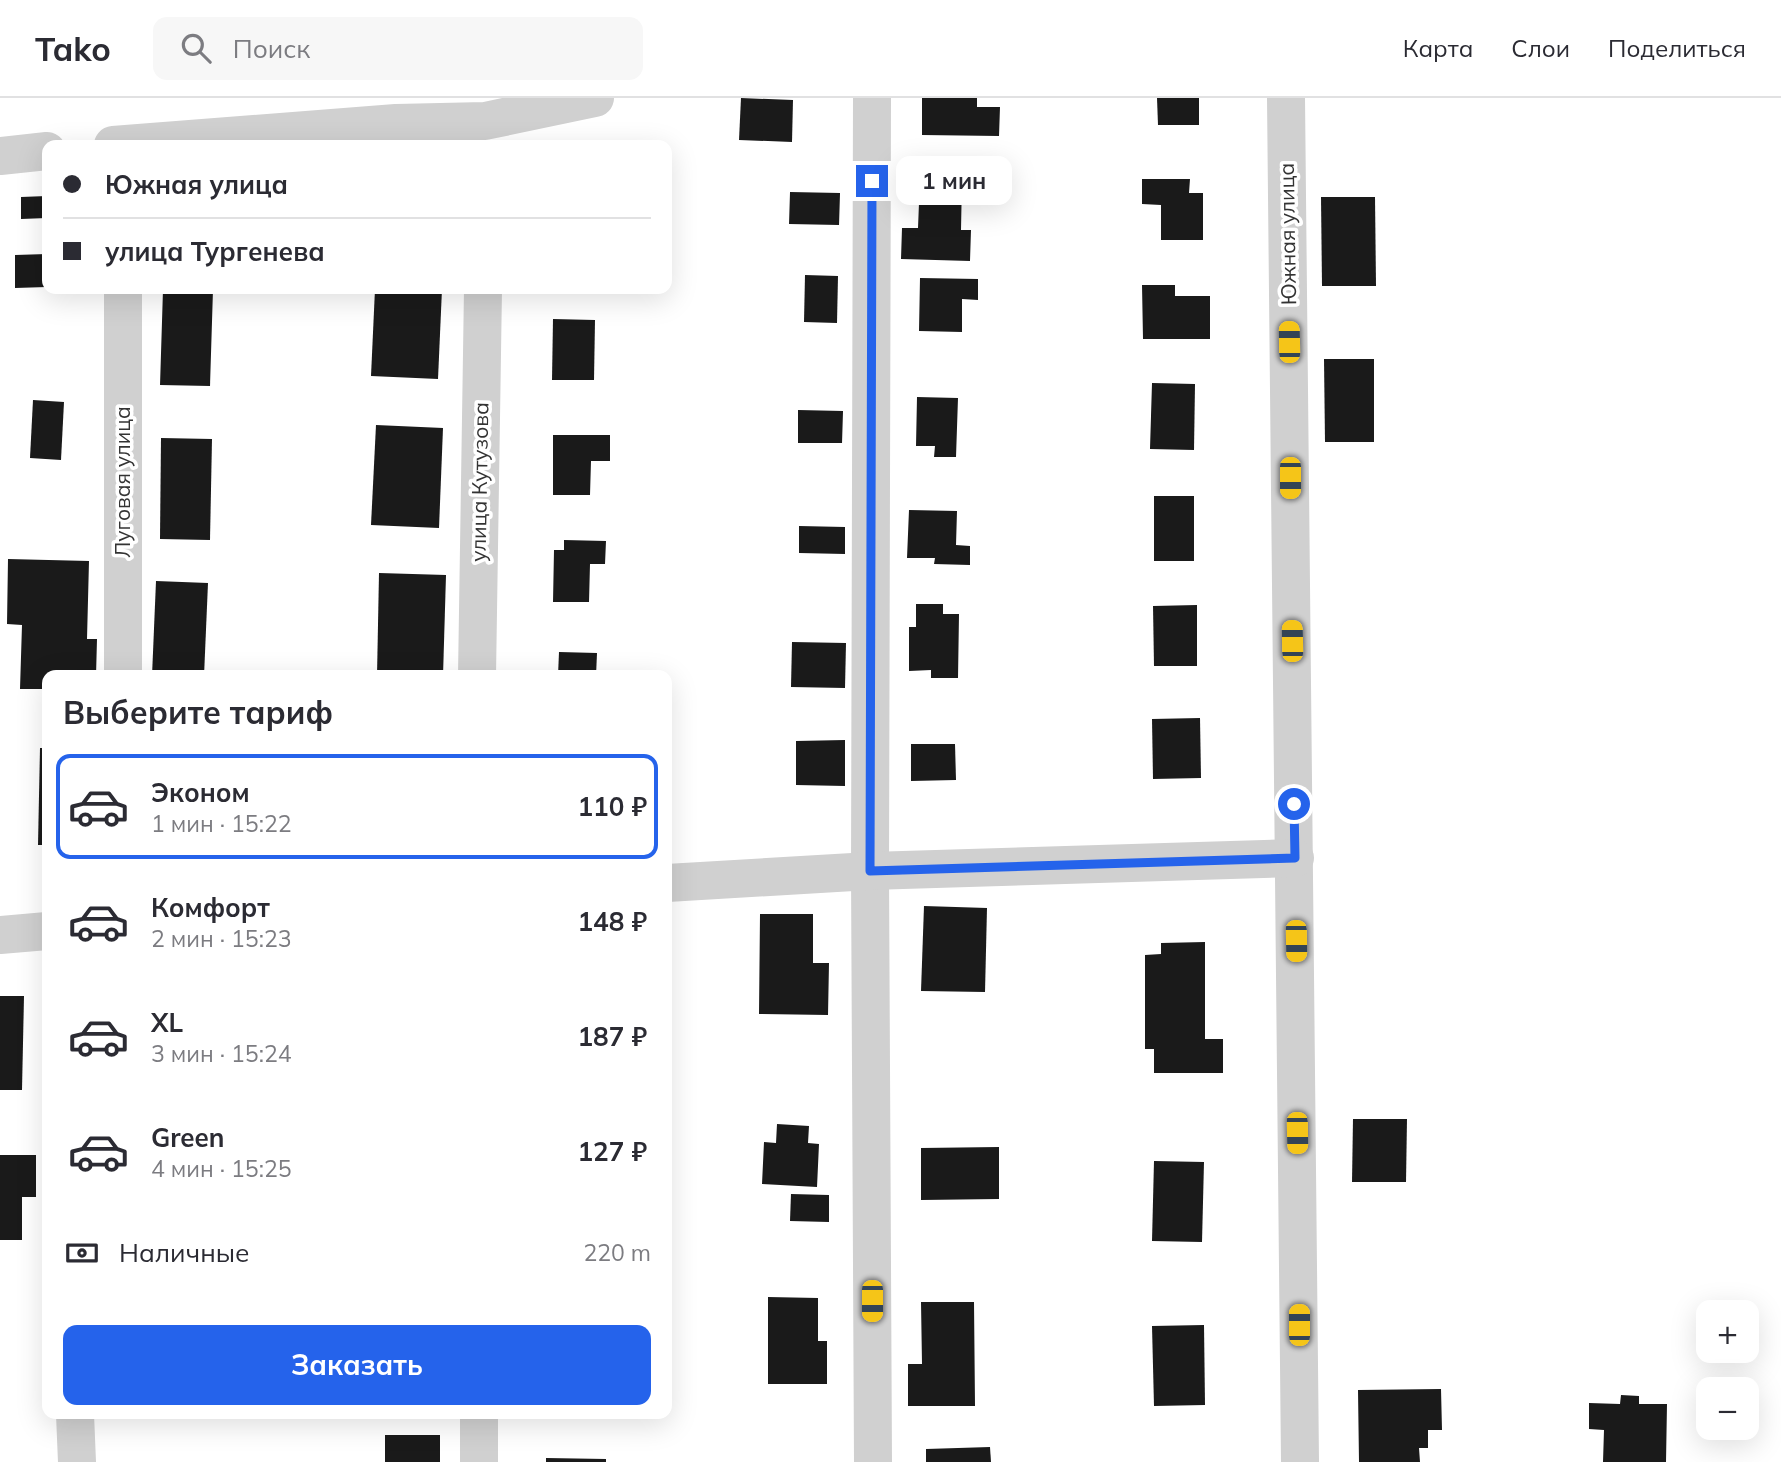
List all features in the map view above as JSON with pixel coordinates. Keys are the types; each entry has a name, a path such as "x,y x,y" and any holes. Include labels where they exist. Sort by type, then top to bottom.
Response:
{"street":[{"path":"185,140 396,123 485,122 595,98"},
{"path":"872,98 870,871 873,1462"},
{"name":"Южная улица","path":"1286,98 1300,1462"},
{"path":"0,156 42,152"},
{"name":"Луговая улица","path":"123,294 123,670"},
{"name":"улица Кутузова","path":"477,670 483,294"},
{"path":"672,883 870,871 1295,858"},
{"path":"0,935 42,931"},
{"path":"75,1419 77,1462"},
{"path":"479,1419 480,1462"}],"building":[{"path":"741,98 793,100 792,142 739,140"},
{"path":"922,98 977,98 977,107 1000,107 999,136 922,135"},
{"path":"1157,98 1199,98 1199,125 1158,125"},
{"path":"920,178 962,179 961,230 971,230 970,261 901,259 902,228 918,228"},
{"path":"1142,179 1190,179 1189,193 1203,193 1203,240 1161,240 1161,205 1142,204"},
{"path":"790,192 840,193 839,225 789,224"},
{"path":"42,196 42,218 21,219 21,197"},
{"path":"1321,197 1375,197 1376,286 1322,286"},
{"path":"42,254 42,287 15,288 15,255"},
{"path":"805,275 838,276 837,323 804,322"},
{"path":"920,278 978,279 978,300 962,299 962,332 919,331"},
{"path":"1142,285 1175,285 1175,296 1210,296 1210,339 1143,339"},
{"path":"163,294 213,294 210,386 160,385"},
{"path":"375,294 442,294 438,379 371,376"},
{"path":"553,319 595,320 594,380 552,380"},
{"path":"1324,359 1374,359 1374,442 1325,442"},
{"path":"1152,383 1195,384 1194,450 1150,449"},
{"path":"917,397 958,398 956,457 934,457 935,446 916,446"},
{"path":"33,400 64,402 61,460 30,458"},
{"path":"798,410 843,411 842,443 798,443"},
{"path":"376,425 443,428 439,528 371,525"},
{"path":"553,435 610,435 610,461 591,461 590,495 553,495"},
{"path":"161,438 212,439 210,540 160,539"},
{"path":"1154,496 1194,496 1194,561 1154,561"},
{"path":"909,510 957,511 956,545 970,546 970,565 934,564 935,558 907,558"},
{"path":"799,526 845,527 845,554 799,553"},
{"path":"564,540 606,541 605,564 590,564 589,602 553,602 554,550 564,550"},
{"path":"8,559 89,561 87,639 97,639 96,670 42,670 42,689 20,689 22,625 7,624"},
{"path":"379,573 446,575 443,670 377,670"},
{"path":"156,581 208,583 204,670 152,670"},
{"path":"916,604 943,604 943,614 959,614 958,678 931,678 931,670 909,671 909,627 916,627"},
{"path":"1197,605 1197,666 1154,666 1153,606"},
{"path":"792,642 846,643 845,688 791,687"},
{"path":"559,652 597,653 596,670 558,670"},
{"path":"1200,718 1201,778 1153,779 1152,719"},
{"path":"845,740 845,786 796,785 796,741"},
{"path":"911,744 955,744 956,780 911,781"},
{"path":"40,748 42,748 42,845 38,845"},
{"path":"924,906 987,908 985,992 921,991"},
{"path":"760,914 813,914 813,963 829,963 828,1015 759,1014"},
{"path":"1205,942 1205,1039 1223,1039 1223,1073 1154,1073 1154,1049 1145,1049 1145,955 1161,954 1161,943"},
{"path":"0,996 24,996 22,1090 0,1090"},
{"path":"1353,1119 1407,1119 1406,1182 1352,1182"},
{"path":"777,1124 809,1126 808,1143 819,1144 817,1187 762,1184 764,1142 776,1143"},
{"path":"999,1147 999,1199 921,1200 921,1148"},
{"path":"0,1155 36,1155 36,1197 22,1197 22,1240 0,1240"},
{"path":"1154,1161 1204,1162 1202,1242 1152,1241"},
{"path":"791,1194 829,1195 829,1222 790,1221"},
{"path":"768,1297 818,1298 818,1341 827,1341 827,1384 768,1384"},
{"path":"921,1302 974,1302 975,1406 908,1406 908,1364 922,1364"},
{"path":"1204,1325 1205,1405 1154,1406 1152,1326"},
{"path":"1441,1389 1442,1430 1428,1430 1428,1448 1419,1448 1420,1462 1359,1462 1358,1390"},
{"path":"1621,1395 1639,1396 1639,1404 1667,1404 1666,1462 1603,1462 1604,1430 1589,1429 1589,1403 1620,1404"},
{"path":"385,1435 440,1435 440,1462 385,1462"},
{"path":"990,1447 991,1462 926,1462 926,1449"},
{"path":"546,1458 606,1459 606,1462 546,1462"}],"route":[{"path":"872,181 870,871 1295,858 1294,804"}]}
